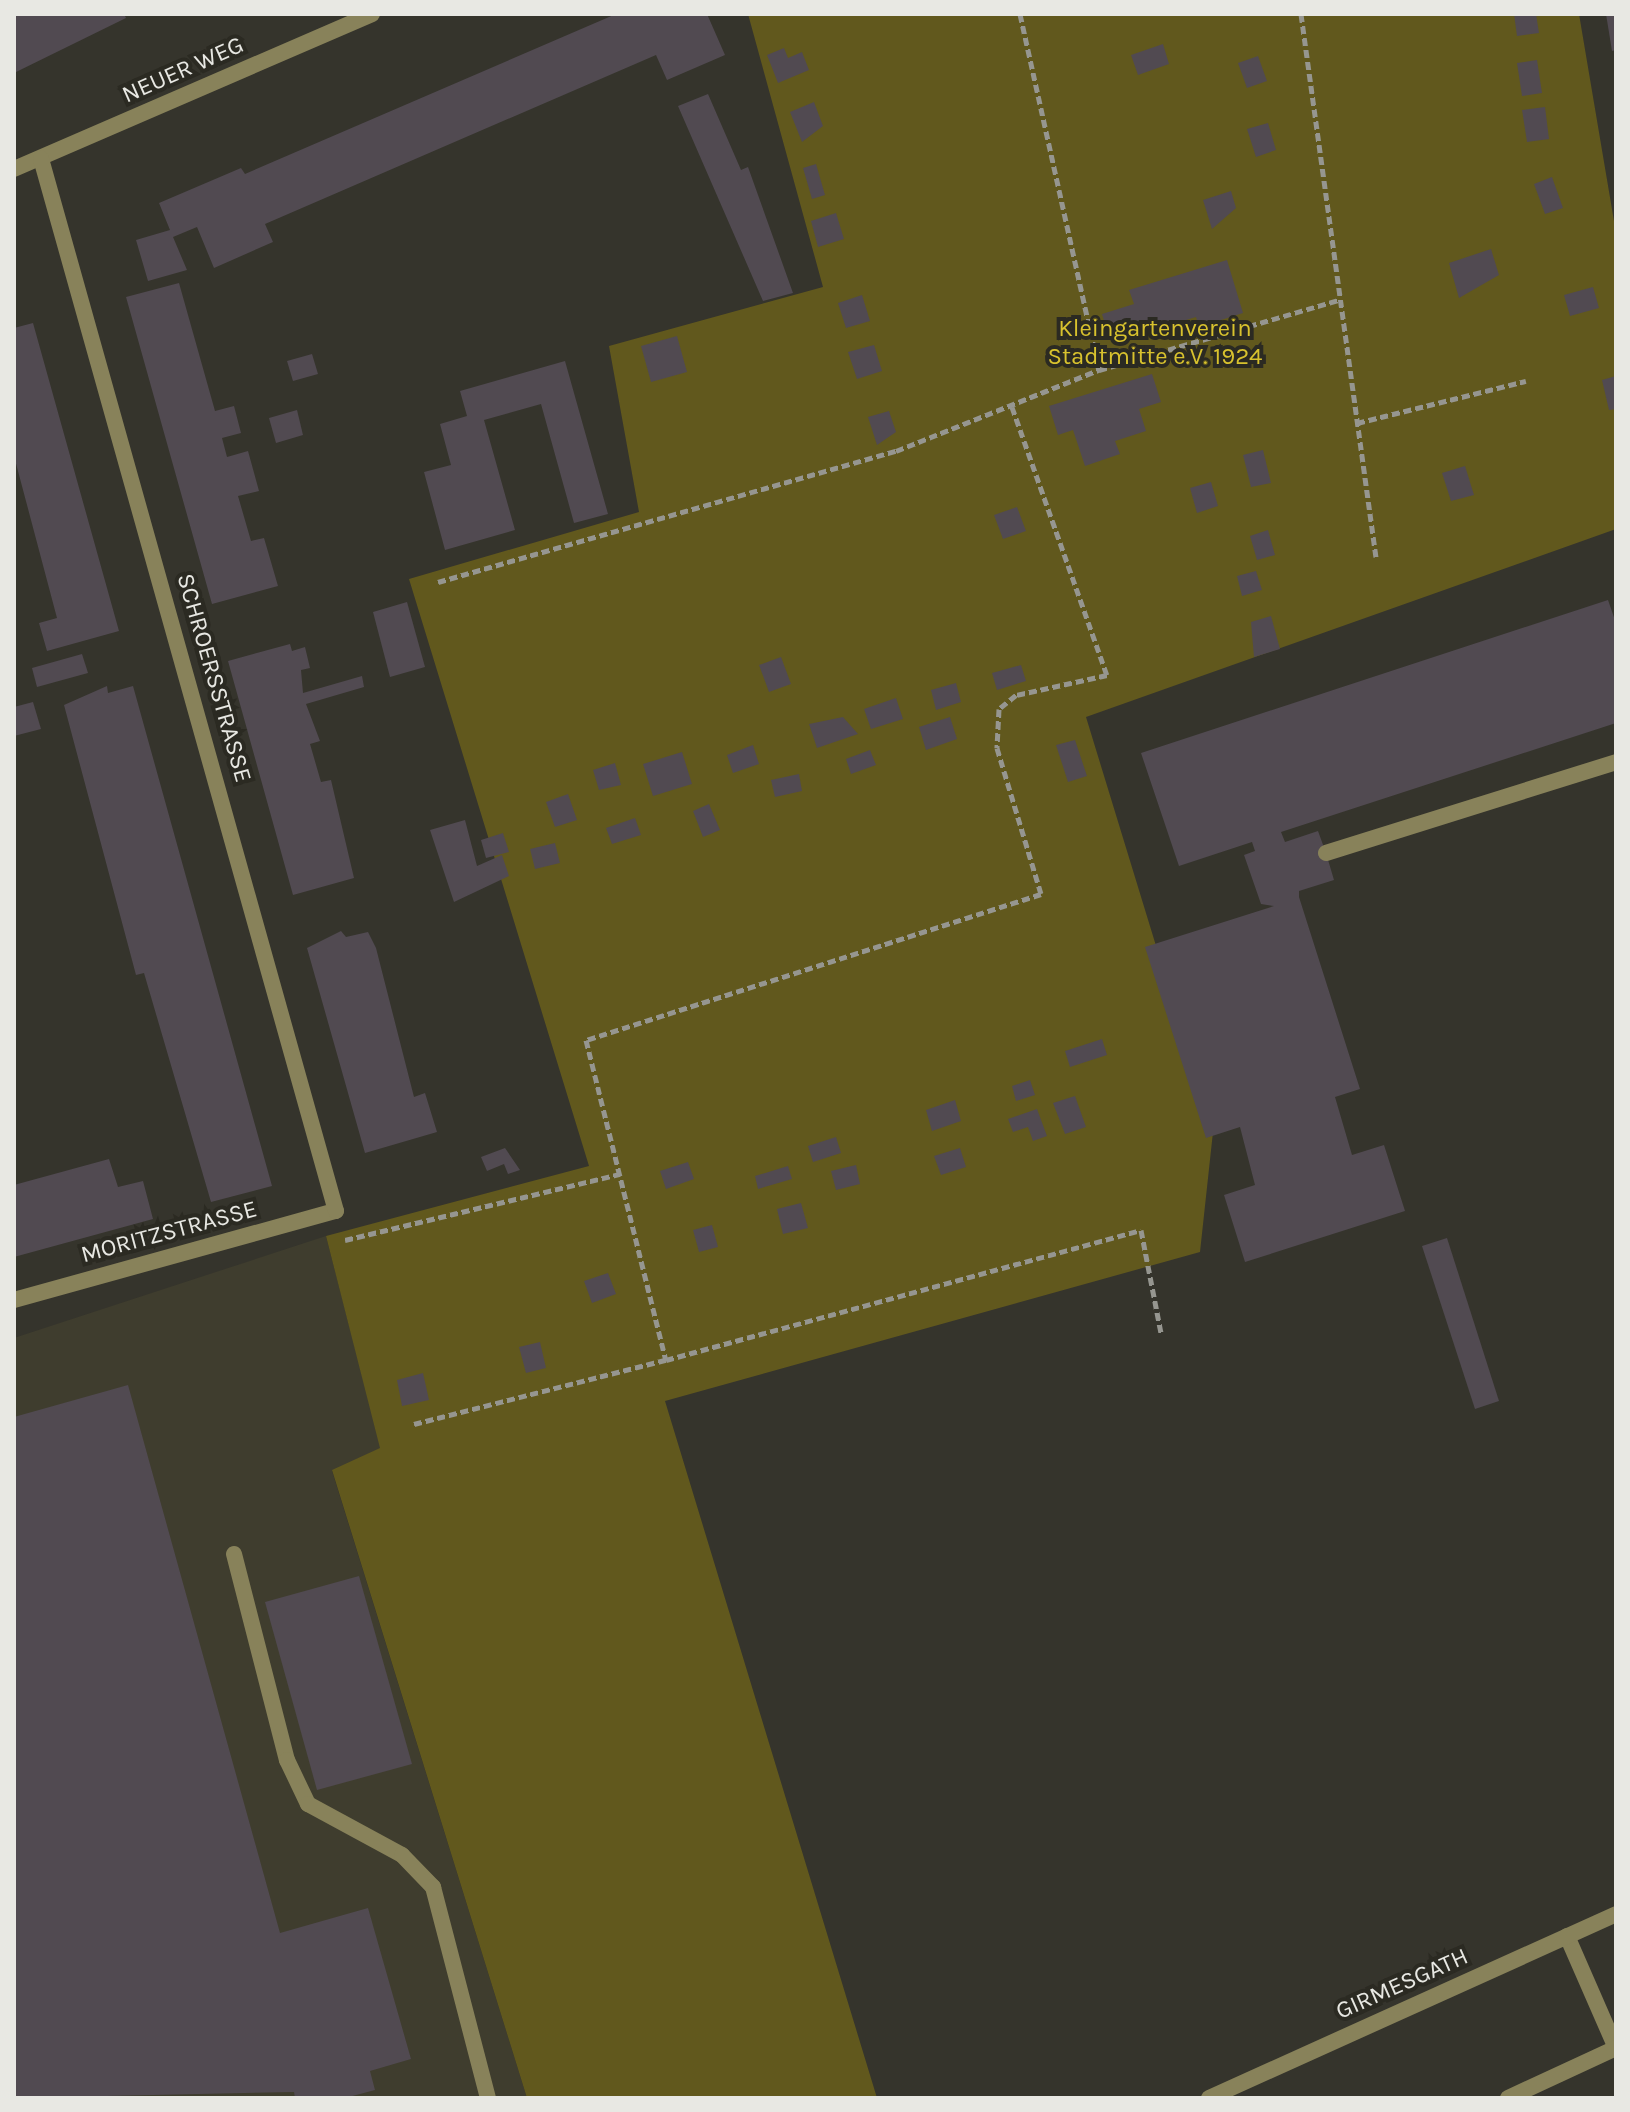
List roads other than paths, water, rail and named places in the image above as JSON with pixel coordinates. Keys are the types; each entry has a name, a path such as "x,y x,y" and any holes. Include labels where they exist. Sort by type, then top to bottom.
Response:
{"street":[{"name":"NEUER WEG","path":"14,169 372,14"},
{"name":"SCHROERSSTRASSE","path":"41,159 336,1211"},
{"path":"1326,853 1616,762"},
{"name":"MORITZSTRASSE","path":"14,1300 336,1211"},
{"path":"234,1554 287,1760 308,1804 402,1855 433,1887 488,2098"},
{"name":"GIRMESGATH","path":"1209,2098 1616,1914"},
{"path":"1508,2098 1616,2048 1567,1936"}],"park label":[{"name":"Kleingartenverein Stadtmitte e.V. 1924","path":"1155,343"}]}
